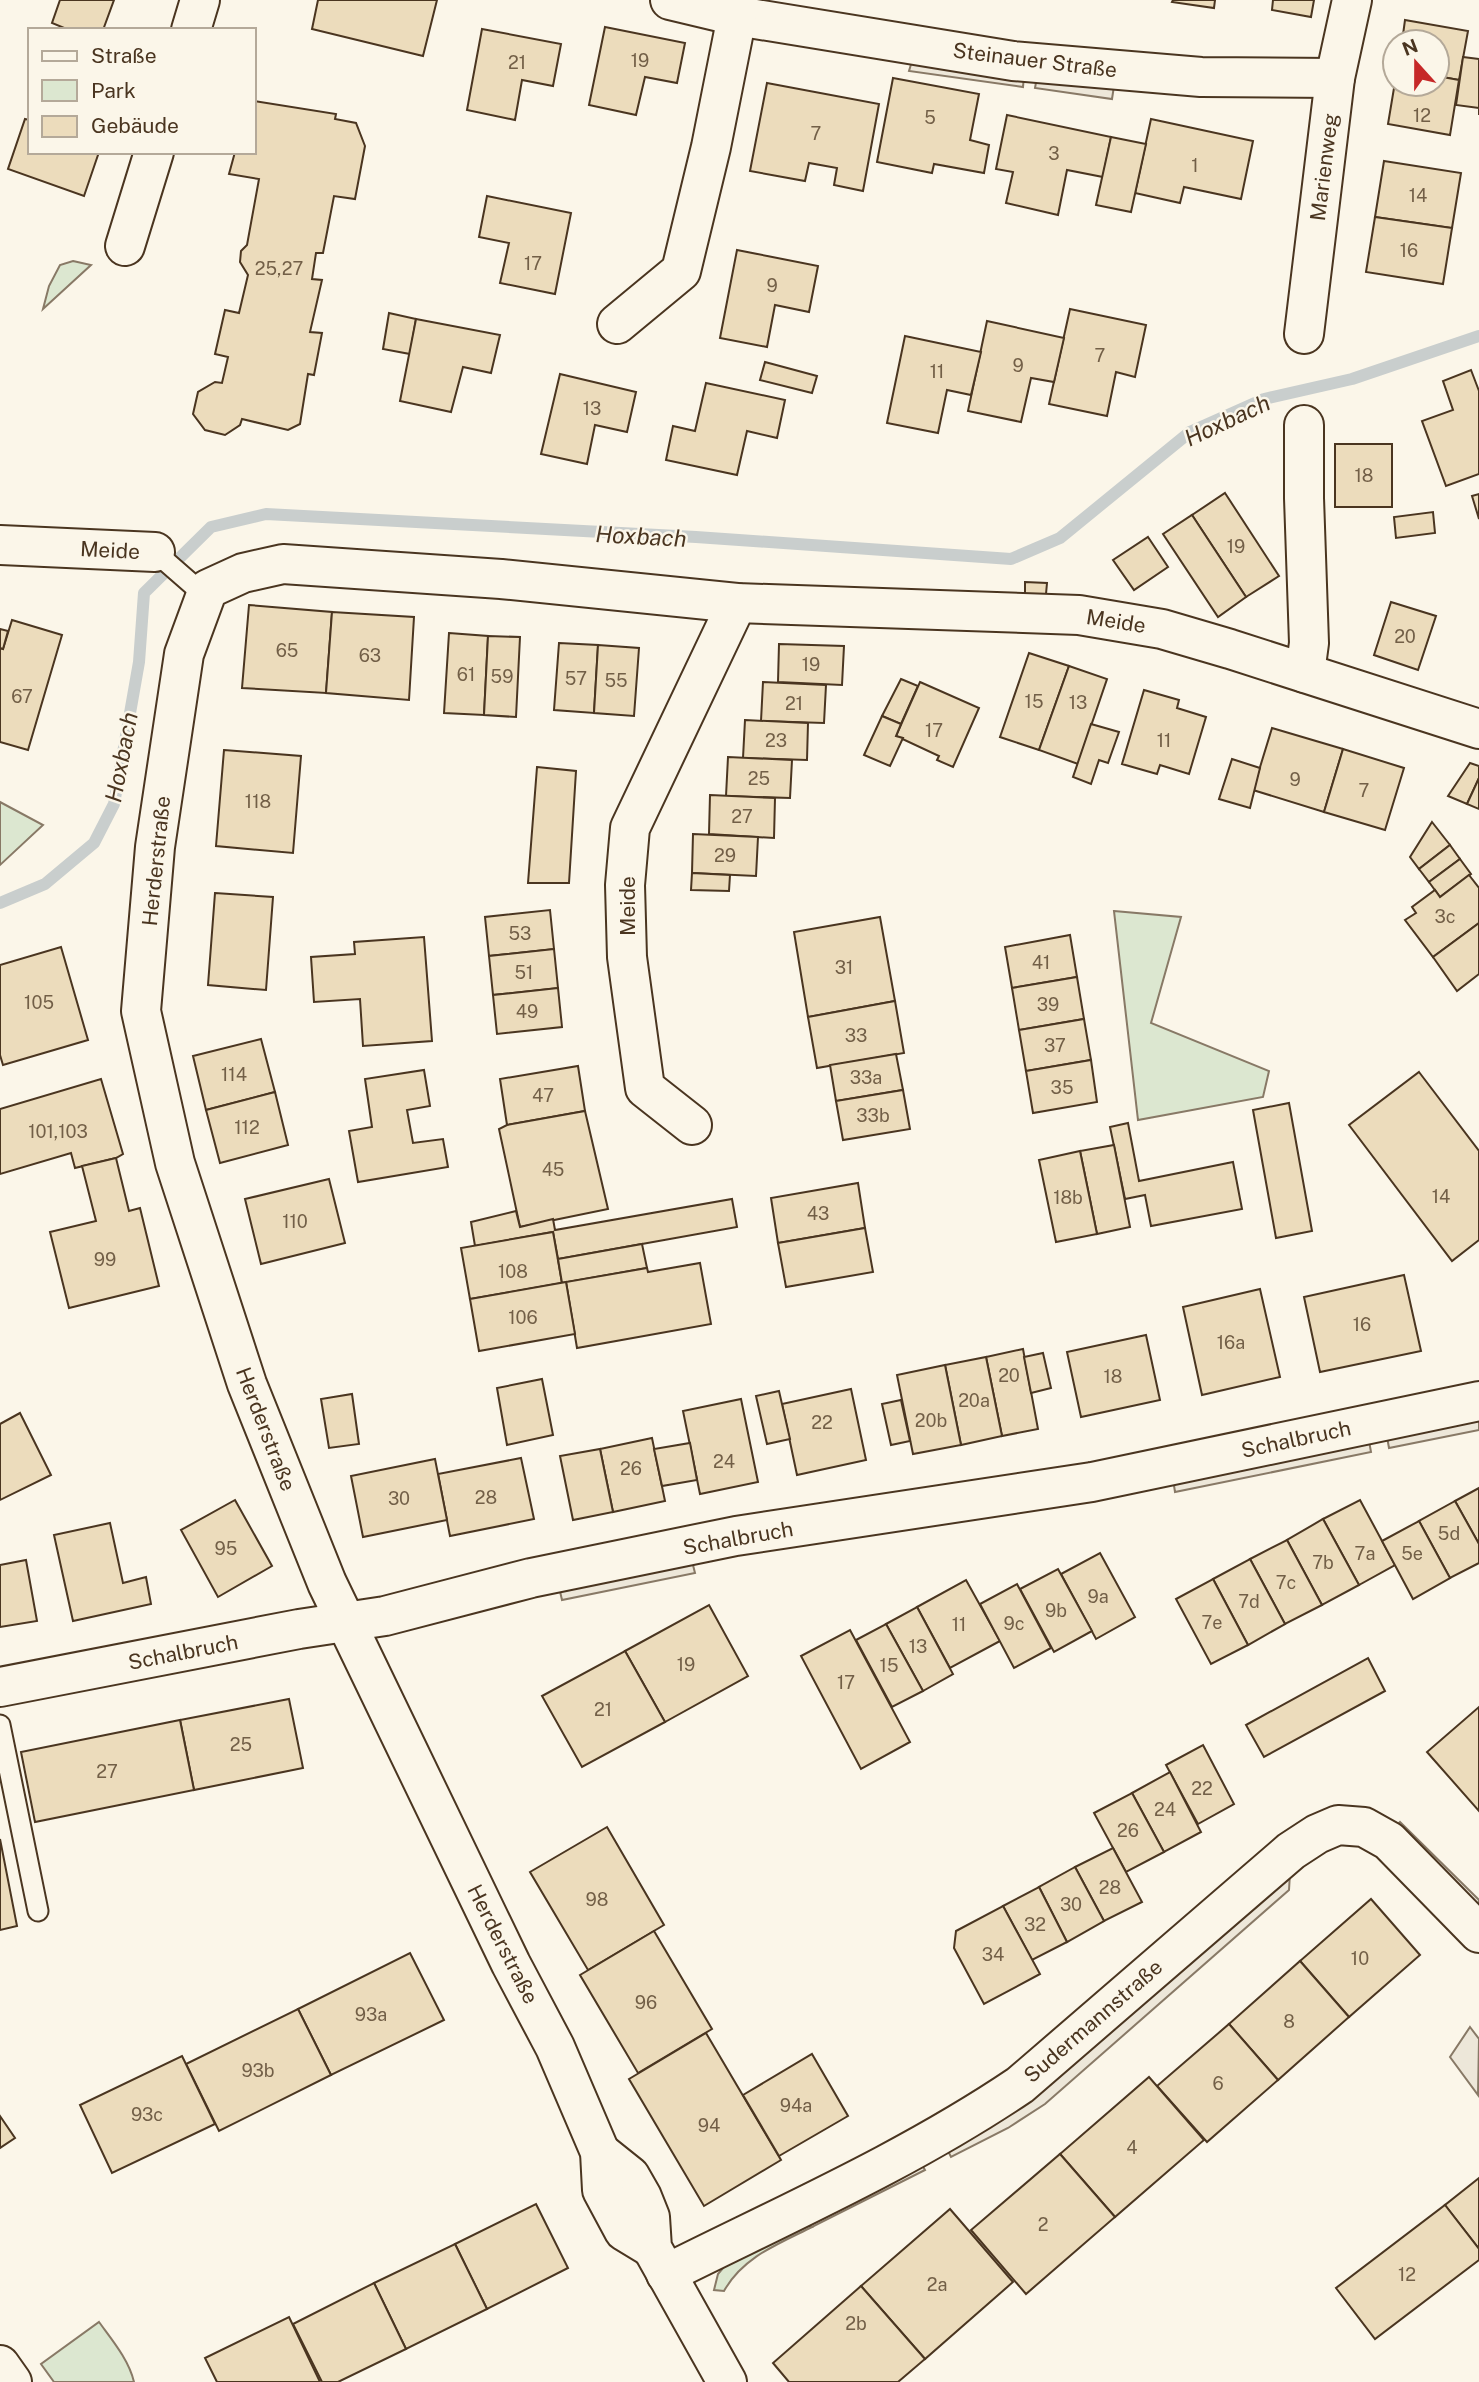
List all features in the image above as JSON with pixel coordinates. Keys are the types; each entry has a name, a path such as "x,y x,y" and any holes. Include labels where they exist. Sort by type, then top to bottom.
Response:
{"street":[{"path":"192,28 200,0"},
{"name":"Steinauer Straße","path":"670,0 737,16 1013,61 1201,77 1335,78"},
{"name":"Marienweg","path":"1304,334 1335,78 1352,0"},
{"path":"617,324 681,271 737,16"},
{"path":"125,246 153,154"},
{"path":"1304,425 1309,643 1305,673"},
{"name":"Meide","path":"0,545 155,552"},
{"name":"Meide","path":"201,587 243,573 283,564 501,579 737,603 1079,615 1163,629 1479,729"},
{"name":"Herderstraße","path":"201,587 184,654 155,847 141,1011 175,1163 247,1384 346,1624 511,1964 555,2047 600,2152 602,2190 624,2231 659,2261 727,2382"},
{"name":"Meide","path":"692,1125 645,1088 627,957 625,885 630,828 737,603"},
{"name":"Schalbruch","path":"0,1687 299,1629 385,1616 531,1578 736,1536 1092,1482 1479,1401"},
{"name":"Sudermannstraße","path":"659,2261 901,2158 1010,2092 1291,1851 1339,1825 1364,1827 1389,1841 1479,1933"},
{"path":"0,2365 12,2382"}],"lane":[{"name":"Meide","path":"155,552 201,587"},
{"path":"0,1726 38,1911"}],"green space":[{"path":"73,261 91,265 43,309 49,286 60,265"},
{"path":"0,802 43,825 0,865"},
{"path":"1114,911 1181,917 1151,1023 1269,1071 1263,1097 1138,1120"},
{"path":"794,2222 812,2227 751,2260 724,2291 714,2290 718,2274 728,2262"},
{"path":"99,2322 124,2358 134,2382 54,2382 41,2364"}],"shaded area":[{"path":"912,61 1024,76 1023,87 909,71"},
{"path":"1037,77 1114,86 1112,99 1035,88"},
{"path":"1479,1419 1479,1430 1389,1448 1387,1437"},
{"path":"1369,1441 1371,1452 1175,1492 1173,1479"},
{"path":"692,1561 695,1573 562,1600 559,1587"},
{"path":"1400,1822 1479,1900 1479,1917 1392,1830"},
{"path":"1290,1873 1289,1890 1045,2104 1008,2128 951,2157 946,2147"},
{"path":"1470,2027 1479,2039 1478,2095 1450,2057"},
{"path":"920,2161 925,2170 812,2227 794,2222"}],"building":[{"path":"60,0 114,0 104,28 64,28 52,23"},
{"path":"318,0 437,0 423,56 312,29"},
{"path":"1215,0 1214,8 1172,2"},
{"path":"1273,0 1314,0 1311,17 1272,10"},
{"path":"1405,20 1451,28 1404,28"},
{"path":"605,27 685,43 677,83 645,77 636,115 589,105"},
{"path":"1451,28 1468,31 1459,80 1451,79"},
{"path":"482,29 561,44 553,86 522,80 515,120 467,110"},
{"path":"1463,57 1479,59 1479,108 1456,105"},
{"path":"893,78 979,94 970,140 989,145 984,173 934,164 932,173 877,162"},
{"path":"1451,79 1459,80 1450,135 1388,124 1392,98 1451,98"},
{"path":"767,83 879,104 863,191 834,185 837,168 809,163 805,181 750,171"},
{"path":"256,101 336,114 335,119 356,123 365,146 355,199 334,196 323,253 316,253 312,279 322,280 310,332 322,333 314,375 308,374 300,424 288,430 242,419 240,425 225,435 205,430 193,414 198,392 215,382 222,383 228,357 215,354 225,310 239,313 248,275 240,262 241,251 247,245 259,179 229,174 234,154 256,154"},
{"path":"1007,115 1111,137 1103,177 1067,170 1058,215 1006,203 1013,172 996,169"},
{"path":"25,119 28,120 28,154 98,154 84,196 8,169"},
{"path":"1151,119 1253,141 1241,199 1184,187 1180,203 1135,193"},
{"path":"1111,137 1146,144 1131,212 1096,205"},
{"path":"1384,161 1461,173 1452,228 1375,217"},
{"path":"487,196 571,213 555,294 500,283 509,243 479,237"},
{"path":"1375,217 1452,228 1443,284 1366,272"},
{"path":"737,250 818,266 809,312 775,305 767,347 720,338"},
{"path":"1070,309 1146,325 1135,377 1116,372 1107,416 1049,404"},
{"path":"389,313 416,319 410,354 383,349"},
{"path":"416,319 500,335 491,373 463,367 451,412 400,401"},
{"path":"987,321 1064,338 1054,382 1031,378 1021,422 968,411"},
{"path":"905,336 981,352 971,395 947,390 938,433 887,423"},
{"path":"765,362 817,376 812,393 760,380"},
{"path":"1471,370 1479,391 1479,474 1446,486 1422,421 1453,410 1443,381"},
{"path":"560,374 636,392 627,432 595,425 587,464 541,454"},
{"path":"706,383 785,400 777,438 747,431 737,475 666,460 673,426 695,431"},
{"path":"1335,444 1392,444 1392,507 1335,507"},
{"path":"1225,493 1279,576 1246,597 1192,515"},
{"path":"1479,494 1479,519 1472,496"},
{"path":"1433,512 1435,533 1396,538 1394,517"},
{"path":"1192,515 1246,597 1218,617 1163,534"},
{"path":"1148,537 1168,567 1134,590 1113,560"},
{"path":"1025,582 1047,583 1046,594 1025,594"},
{"path":"1391,602 1436,616 1418,670 1374,655"},
{"path":"249,605 332,612 326,693 242,688"},
{"path":"332,612 414,617 409,700 326,693"},
{"path":"12,620 62,635 28,750 0,742 0,648 3,649"},
{"path":"0,629 8,631 3,649 0,648"},
{"path":"449,633 488,636 484,715 444,713"},
{"path":"488,636 520,637 516,717 484,715"},
{"path":"559,643 598,645 594,713 554,710"},
{"path":"779,644 844,646 842,685 778,682"},
{"path":"598,645 639,648 634,716 594,713"},
{"path":"1029,653 1069,666 1039,750 1000,737"},
{"path":"1069,666 1107,679 1078,764 1039,750"},
{"path":"901,679 918,686 901,724 882,716"},
{"path":"763,682 826,685 824,723 761,721"},
{"path":"920,682 979,708 953,767 937,760 939,756 896,736"},
{"path":"1144,690 1179,700 1177,708 1206,717 1189,774 1160,765 1157,774 1122,764"},
{"path":"882,716 901,724 896,736 903,738 890,766 864,755"},
{"path":"745,720 808,723 807,760 743,758"},
{"path":"1091,724 1119,732 1108,763 1099,760 1091,784 1073,777"},
{"path":"1272,728 1343,749 1324,812 1253,790"},
{"path":"1343,749 1404,768 1385,830 1324,812"},
{"path":"224,750 301,756 293,853 216,846"},
{"path":"728,757 792,760 790,798 726,796"},
{"path":"1232,759 1260,768 1250,808 1219,799"},
{"path":"1470,763 1479,766 1479,778 1467,804 1448,796"},
{"path":"537,767 576,771 569,883 528,883"},
{"path":"1479,778 1479,809 1467,804"},
{"path":"710,795 775,798 774,838 709,834"},
{"path":"1432,822 1450,845 1419,869 1410,857"},
{"path":"693,834 758,837 756,876 692,873"},
{"path":"1450,845 1460,859 1429,882 1419,869"},
{"path":"1460,859 1471,874 1440,897 1429,882"},
{"path":"692,873 730,875 729,891 691,890"},
{"path":"1469,875 1479,888 1479,923 1433,957 1405,920 1416,913 1412,907 1435,890 1440,897"},
{"path":"215,893 273,897 266,990 208,985"},
{"path":"550,910 554,949 489,956 485,917"},
{"path":"880,917 895,1001 808,1017 794,932"},
{"path":"1479,923 1479,974 1457,991 1433,957"},
{"path":"1070,935 1077,977 1012,988 1005,947"},
{"path":"424,937 432,1041 363,1046 360,999 314,1002 311,957 355,954 354,942"},
{"path":"61,947 88,1040 3,1065 0,1055 0,965"},
{"path":"554,949 558,988 493,995 489,956"},
{"path":"1077,977 1084,1019 1019,1030 1012,988"},
{"path":"558,988 562,1027 497,1034 493,995"},
{"path":"895,1001 904,1053 817,1068 808,1017"},
{"path":"1084,1019 1091,1060 1026,1071 1019,1030"},
{"path":"261,1039 275,1092 206,1110 193,1056"},
{"path":"896,1054 903,1090 836,1101 830,1065"},
{"path":"1091,1060 1097,1102 1033,1113 1026,1071"},
{"path":"578,1066 585,1111 507,1125 500,1079"},
{"path":"424,1070 430,1106 407,1110 413,1143 443,1139 448,1167 358,1182 349,1131 372,1127 365,1079"},
{"path":"1419,1072 1479,1151 1479,1240 1452,1261 1349,1125"},
{"path":"101,1079 123,1154 75,1168 71,1153 0,1174 0,1109"},
{"path":"903,1090 910,1129 843,1140 836,1101"},
{"path":"275,1092 288,1145 220,1163 206,1110"},
{"path":"1289,1103 1312,1231 1276,1238 1253,1110"},
{"path":"585,1111 608,1209 520,1227 499,1129 507,1125"},
{"path":"1128,1123 1139,1181 1233,1162 1242,1209 1151,1226 1145,1195 1125,1199 1110,1127"},
{"path":"1114,1145 1130,1227 1097,1234 1080,1151"},
{"path":"1080,1151 1097,1234 1056,1242 1039,1160"},
{"path":"116,1158 129,1211 140,1208 159,1286 69,1308 50,1232 96,1221 82,1166"},
{"path":"329,1179 345,1243 261,1264 245,1199"},
{"path":"858,1183 865,1228 778,1243 771,1198"},
{"path":"732,1199 737,1227 558,1259 553,1232 475,1246 471,1222 516,1211 520,1227 553,1219 555,1230"},
{"path":"865,1228 873,1272 786,1287 778,1243"},
{"path":"553,1232 562,1283 470,1299 461,1248"},
{"path":"642,1244 647,1268 562,1283 558,1259"},
{"path":"700,1263 711,1324 577,1348 566,1282 647,1268 648,1272"},
{"path":"1404,1275 1421,1351 1320,1372 1304,1297"},
{"path":"566,1282 575,1334 479,1351 470,1299"},
{"path":"1260,1289 1280,1377 1202,1395 1183,1307"},
{"path":"1146,1335 1160,1400 1081,1417 1067,1352"},
{"path":"1023,1349 1038,1429 1002,1436 986,1357"},
{"path":"1043,1353 1051,1388 1031,1393 1024,1357"},
{"path":"986,1357 1002,1436 961,1445 945,1365"},
{"path":"945,1365 961,1445 913,1454 897,1375"},
{"path":"542,1379 553,1435 507,1445 497,1388"},
{"path":"851,1389 866,1460 797,1475 782,1404"},
{"path":"779,1391 790,1439 767,1444 756,1396"},
{"path":"352,1394 359,1444 329,1448 321,1399"},
{"path":"741,1399 758,1482 700,1494 683,1411"},
{"path":"901,1400 910,1441 891,1445 882,1404"},
{"path":"20,1413 51,1475 0,1500 0,1424"},
{"path":"652,1438 665,1501 613,1512 600,1449"},
{"path":"690,1443 697,1480 662,1486 654,1449"},
{"path":"600,1449 613,1512 573,1520 560,1456"},
{"path":"521,1458 534,1519 450,1536 438,1474"},
{"path":"435,1459 447,1520 363,1537 351,1476"},
{"path":"1479,1488 1479,1544 1455,1501"},
{"path":"235,1500 272,1566 218,1597 181,1530"},
{"path":"1360,1500 1395,1565 1359,1585 1323,1519"},
{"path":"1455,1501 1479,1544 1479,1563 1450,1578 1419,1521"},
{"path":"1323,1519 1359,1585 1322,1605 1287,1540"},
{"path":"1419,1521 1450,1578 1413,1599 1382,1541"},
{"path":"110,1523 123,1583 146,1577 151,1604 73,1621 54,1535"},
{"path":"1287,1540 1322,1605 1285,1624 1250,1559"},
{"path":"1100,1553 1135,1617 1096,1639 1061,1574"},
{"path":"1250,1559 1285,1624 1248,1645 1213,1579"},
{"path":"26,1560 37,1621 0,1627 0,1565"},
{"path":"1058,1569 1092,1631 1054,1652 1020,1589"},
{"path":"1213,1579 1248,1645 1211,1664 1176,1599"},
{"path":"966,1580 1000,1641 950,1668 917,1607"},
{"path":"1017,1584 1051,1648 1014,1668 980,1604"},
{"path":"709,1605 748,1676 665,1722 625,1651"},
{"path":"917,1607 953,1674 923,1691 886,1624"},
{"path":"886,1624 923,1691 892,1707 856,1640"},
{"path":"850,1630 910,1742 861,1769 801,1656"},
{"path":"625,1651 665,1722 582,1767 542,1696"},
{"path":"1368,1658 1385,1691 1264,1757 1246,1725"},
{"path":"289,1699 303,1768 194,1790 180,1720"},
{"path":"1479,1707 1479,1811 1427,1752"},
{"path":"180,1720 194,1790 35,1822 21,1752"},
{"path":"1203,1745 1234,1804 1198,1824 1166,1765"},
{"path":"1170,1772 1201,1832 1164,1852 1132,1793"},
{"path":"1132,1793 1164,1852 1126,1872 1094,1813"},
{"path":"607,1827 664,1925 588,1970 530,1872"},
{"path":"0,1839 17,1926 0,1930"},
{"path":"1113,1848 1142,1902 1104,1921 1075,1867"},
{"path":"1075,1867 1104,1921 1067,1942 1039,1887"},
{"path":"1039,1887 1067,1942 1032,1960 1003,1906"},
{"path":"1371,1899 1420,1955 1349,2017 1300,1961"},
{"path":"1003,1906 1040,1974 984,2004 954,1948 956,1931"},
{"path":"654,1931 712,2029 638,2073 580,1975"},
{"path":"410,1953 444,2020 331,2075 298,2009"},
{"path":"1300,1961 1349,2017 1278,2080 1229,2024"},
{"path":"298,2009 331,2075 219,2131 186,2064"},
{"path":"1229,2024 1278,2080 1207,2142 1157,2086"},
{"path":"706,2033 781,2160 704,2206 629,2079"},
{"path":"812,2054 848,2116 779,2156 743,2095"},
{"path":"182,2056 215,2124 112,2173 80,2105"},
{"path":"1149,2077 1204,2140 1115,2217 1060,2154"},
{"path":"0,2116 15,2138 0,2148"},
{"path":"1060,2154 1115,2217 1026,2294 971,2230"},
{"path":"1479,2178 1479,2249 1445,2205"},
{"path":"536,2204 568,2268 487,2309 455,2244"},
{"path":"1445,2205 1479,2249 1479,2260 1375,2339 1336,2288"},
{"path":"950,2209 1013,2282 925,2359 861,2286"},
{"path":"455,2244 487,2309 406,2349 374,2283"},
{"path":"374,2283 406,2349 338,2382 322,2382 293,2324"},
{"path":"861,2286 925,2359 898,2382 789,2382 773,2363"},
{"path":"289,2317 320,2382 217,2382 205,2358"}],"waterway":[{"name":"Hoxbach","path":"0,903 45,884 94,843 114,804 139,662 144,593 211,527 266,514 696,537 1011,559 1060,538 1190,432 1264,399 1352,379 1479,336"}]}
